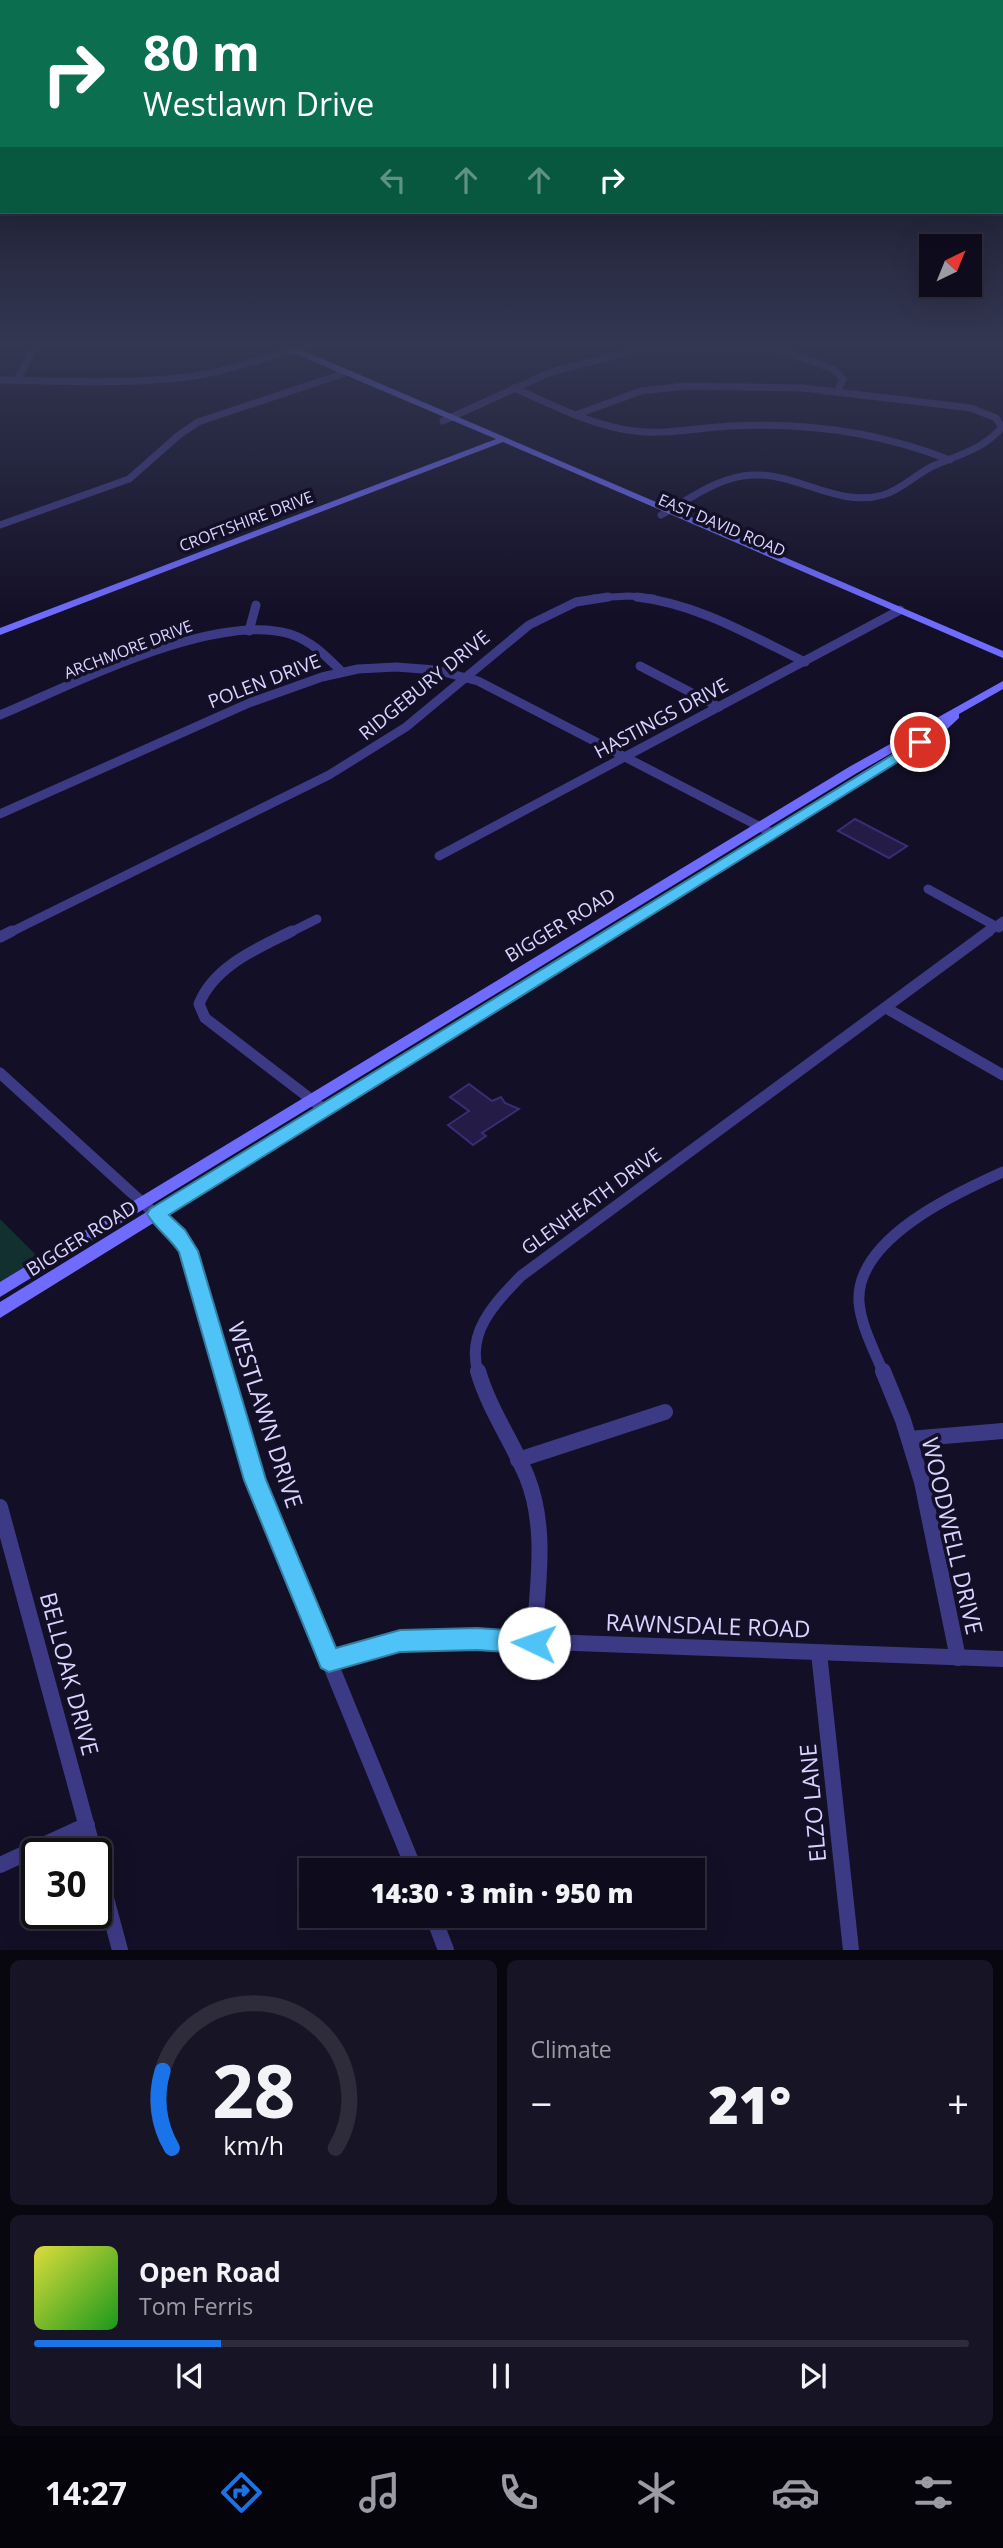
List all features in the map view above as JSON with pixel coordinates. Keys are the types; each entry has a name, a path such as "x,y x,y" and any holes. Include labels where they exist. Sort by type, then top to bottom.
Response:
{"street":[{"path":"0,525 129,479 181,434"},
{"name":"EAST DAVID ROAD","path":"482,434 895,613 1003,664"},
{"path":"850,434 889,439 950,460"},
{"path":"665,513 726,480 752,475 772,476 840,496 878,496 897,488 931,467 967,453 995,434"},
{"name":"CROFTSHIRE DRIVE","path":"0,632 498,441"},
{"name":"RIDGEBURY DRIVE","path":"0,937 326,777 407,726 510,639 552,613 579,601 620,595 644,596 677,603 805,662"},
{"path":"249,631 256,605"},
{"name":"EAST DAVID ROAD","path":"895,613 1003,655"},
{"name":"HASTINGS DRIVE","path":"439,856 895,613"},
{"name":"ARCHMORE DRIVE","path":"0,715 179,642 203,635 249,631 275,633 309,643 327,654 341,671"},
{"path":"640,666 719,707"},
{"name":"POLEN DRIVE","path":"0,814 290,685 341,671 373,667 416,668 465,677 498,690 766,830"},
{"name":"BIGGER ROAD","path":"0,1290 310,1100 942,728 964,708 1003,684"},
{"name":"BIGGER ROAD","path":"0,1311 325,1110 766,830"},
{"path":"928,889 1001,925"},
{"path":"317,919 222,971 206,985 198,1002 205,1018 325,1110"},
{"name":"GLENHEATH DRIVE","path":"534,1643 537,1513 519,1460 478,1376 474,1360 476,1331 494,1300 521,1276 1001,925"},
{"path":"886,1007 1003,1076"},
{"name":"WESTLAWN DRIVE","path":"0,1073 144,1202 178,1235 188,1251 255,1480 410,1858"},
{"name":"WOODWELL DRIVE","path":"958,1658 938,1551 909,1439 864,1326 859,1299 862,1282 874,1255 932,1206 1003,1172"},
{"path":"519,1460 665,1412"},
{"path":"909,1439 1003,1431"},
{"name":"BELLOAK DRIVE","path":"0,1507 90,1838"},
{"name":"RAWNSDALE ROAD","path":"329,1661 400,1641 477,1639 1003,1659"},
{"name":"ELZO LANE","path":"819,1653 851,1950"},
{"path":"0,1864 87,1825"},
{"path":"112,1920 120,1950"},
{"path":"438,1928 446,1950"}],"green space":[{"path":"0,1219 44,1263 0,1290"}],"building":[{"path":"855,819 907,846 889,858 838,831"},
{"path":"469,1084 492,1101 501,1097 505,1103 519,1109 482,1133 486,1136 473,1145 448,1125 469,1111 450,1097"}],"route":[{"path":"534,1643 438,1638 400,1641 329,1661 255,1480 194,1266 178,1235 156,1214 920,742"}]}
